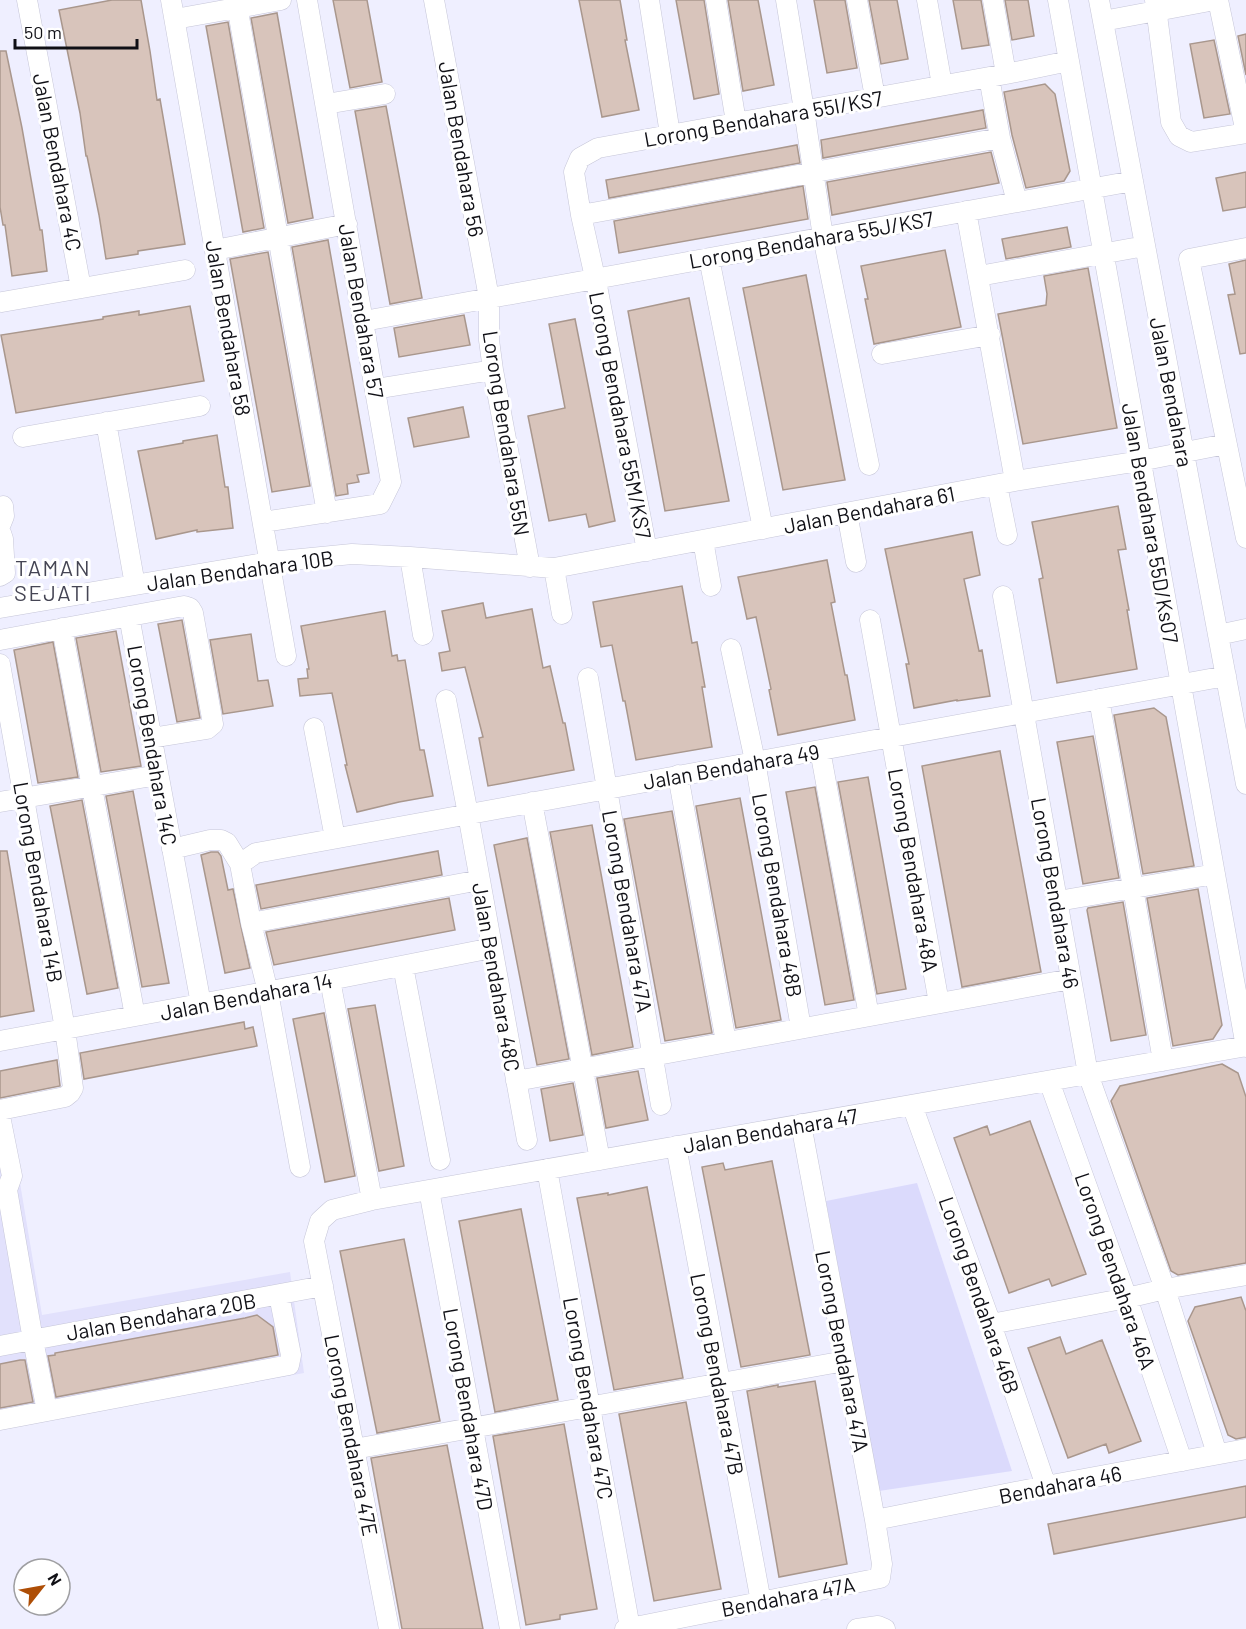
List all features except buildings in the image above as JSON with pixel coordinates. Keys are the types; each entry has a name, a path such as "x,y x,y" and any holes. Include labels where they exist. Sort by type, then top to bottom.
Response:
{"street":[{"name":"Jalan Bendahara 4C","path":"27,0 81,288"},
{"path":"173,10 281,0"},
{"name":"Jalan Bendahara 57","path":"263,522 380,504 391,482 308,0"},
{"name":"Jalan Bendahara 56","path":"434,0 489,298"},
{"path":"649,0 670,134"},
{"path":"716,0 736,122"},
{"path":"786,0 823,237 868,465"},
{"path":"857,0 875,97"},
{"path":"927,0 942,85"},
{"path":"993,0 1000,138 1017,202"},
{"name":"Jalan Bendahara 55D/Ks07","path":"1058,0 1246,1046"},
{"name":"Jalan Bendahara","path":"1099,0 1246,784"},
{"path":"1103,21 1156,5 1216,0 1239,66 1246,133 1191,142 1179,136 1171,122 1156,5"},
{"path":"237,4 327,513"},
{"name":"Jalan Bendahara 58","path":"173,10 286,656"},
{"name":"Lorong Bendahara 55I/KS7","path":"596,279 581,215 574,172 580,158 598,148 1069,61"},
{"path":"326,104 386,94"},
{"path":"581,215 1000,138"},
{"name":"Lorong Bendahara 55J/KS7","path":"364,321 1133,181"},
{"path":"966,211 990,335 1006,483 1007,535"},
{"path":"215,250 347,224"},
{"path":"979,276 1145,246"},
{"path":"1246,248 1189,259 1246,538"},
{"path":"709,258 763,529"},
{"path":"2,302 186,270"},
{"name":"Lorong Bendahara 55M/KS7","path":"596,279 646,551"},
{"name":"Lorong Bendahara 55N","path":"489,298 489,340 493,370 530,567"},
{"path":"882,354 990,335"},
{"path":"375,389 493,370"},
{"path":"23,436 200,406"},
{"path":"106,422 135,585"},
{"name":"Jalan Bendahara 61","path":"554,568 1226,444"},
{"path":"0,507 3,506 4,516 0,528 5,563 5,573 0,576"},
{"path":"847,513 856,562"},
{"path":"704,540 711,586"},
{"name":"Jalan Bendahara 10B","path":"0,608 270,562 352,554 554,568"},
{"path":"410,557 423,635"},
{"path":"554,568 562,614"},
{"name":"Lorong Bendahara 46","path":"1003,596 1088,1074 1165,1288 1217,1455"},
{"path":"129,616 184,606 190,608 193,613 213,724 207,729 152,738"},
{"name":"Lorong Bendahara 14C","path":"0,640 129,616 201,1004"},
{"name":"Lorong Bendahara 48A","path":"870,620 939,1003"},
{"path":"62,628 135,1016"},
{"path":"1218,635 1246,629"},
{"name":"Lorong Bendahara 48B","path":"731,649 755,761 801,1028"},
{"name":"Lorong Bendahara 14B","path":"0,663 65,1029 73,1088 64,1097 0,1110"},
{"name":"Jalan Bendahara 49","path":"240,864 256,853 1226,676"},
{"name":"Lorong Bendahara 47A","path":"588,678 661,1105"},
{"name":"Jalan Bendahara 48C","path":"446,699 527,1140"},
{"path":"1099,699 1163,1060"},
{"path":"314,728 335,838"},
{"path":"820,750 869,1016"},
{"path":"0,802 158,775"},
{"path":"678,776 726,1042"},
{"path":"532,802 600,1160"},
{"path":"172,849 210,840 221,840 227,843 240,864 251,923 268,992 300,1167"},
{"path":"1058,901 1215,874"},
{"path":"251,923 480,880"},
{"name":"Jalan Bendahara 14","path":"0,1041 492,948"},
{"path":"403,966 440,1160"},
{"path":"516,1081 1071,979"},
{"path":"330,980 372,1200"},
{"name":"Jalan Bendahara 47","path":"314,1241 320,1221 332,1210 372,1200 1246,1046"},
{"name":"Lorong Bendahara 46A","path":"1049,1081 1127,1298 1182,1461"},
{"name":"Lorong Bendahara 46B","path":"912,1105 991,1324 1046,1486"},
{"path":"0,1116 12,1176 4,1191 47,1411"},
{"name":"Lorong Bendahara 47A","path":"801,1124 875,1520 882,1564 880,1578"},
{"name":"Lorong Bendahara 47B","path":"676,1146 761,1602"},
{"name":"Lorong Bendahara 47C","path":"547,1169 590,1406 637,1628"},
{"name":"Lorong Bendahara 47D","path":"429,1190 510,1629"},
{"name":"Lorong Bendahara 47E","path":"314,1241 389,1629"},
{"path":"991,1324 1127,1298 1165,1288 1246,1275"},
{"name":"Jalan Bendahara 20B","path":"0,1346 323,1286"},
{"path":"0,1420 289,1365 291,1355 279,1294"},
{"path":"354,1449 845,1361"},
{"name":"Bendahara 46","path":"875,1520 1246,1449"},
{"name":"Bendahara 47A","path":"637,1628 880,1578"},
{"path":"857,1629 878,1626 885,1629"}],"shaded area":[{"path":"6,1099 42,1315 290,1272 304,1373 0,1428 0,1100"},
{"path":"917,1183 1012,1471 879,1491 826,1201"}],"district":[{"name":"TAMAN SEJATI","path":"53,580"}]}
